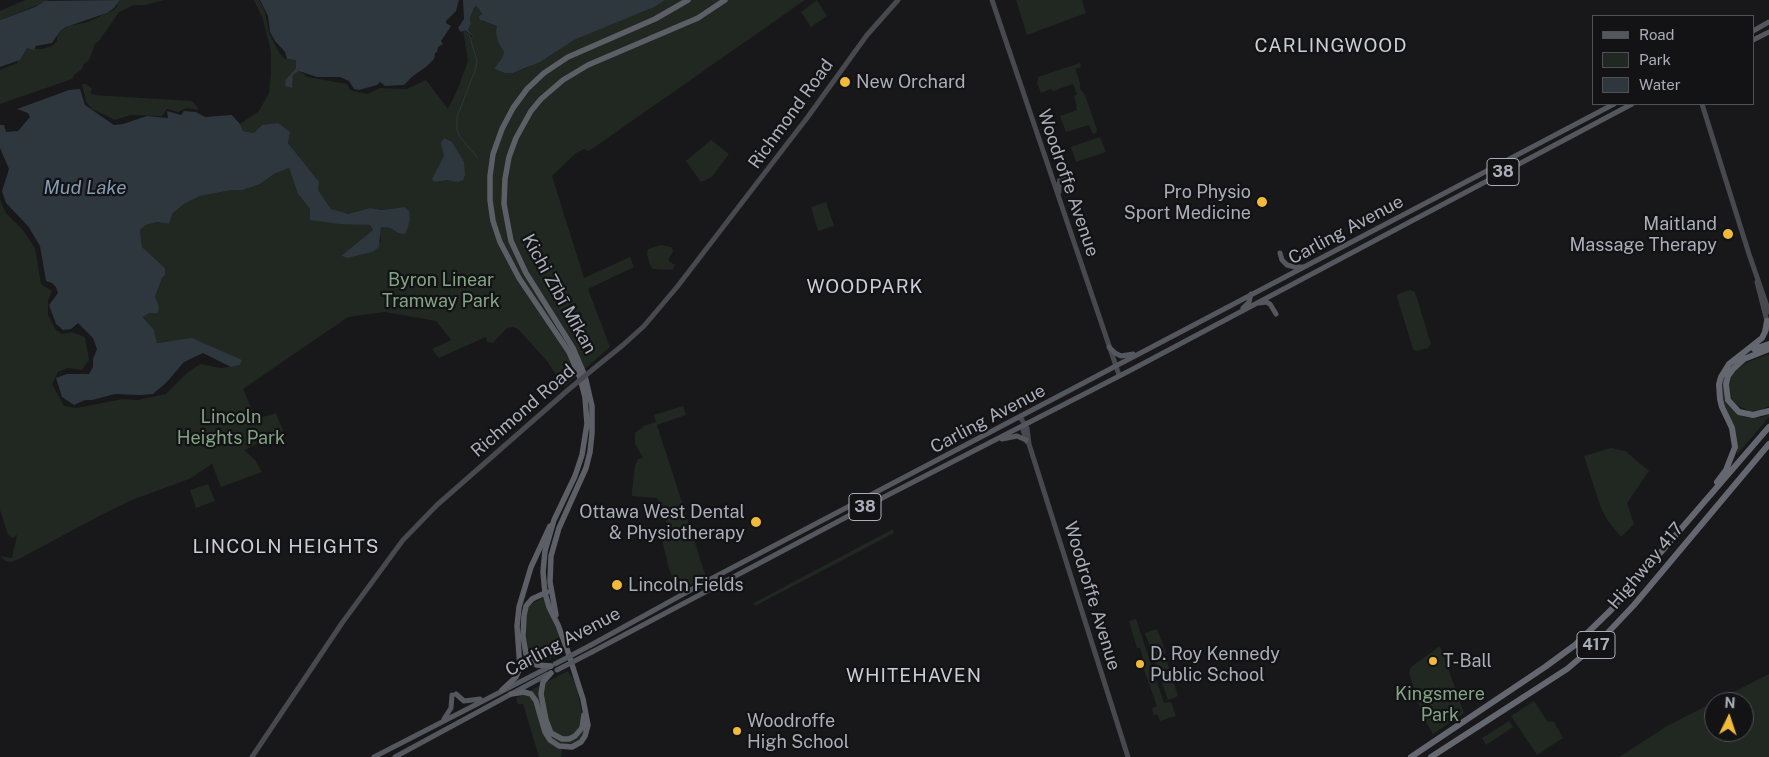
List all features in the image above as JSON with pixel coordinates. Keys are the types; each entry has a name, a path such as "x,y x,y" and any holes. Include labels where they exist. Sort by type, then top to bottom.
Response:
{"highway":[{"name":"Kichi Zībī Mīkan","path":"548,591 543,572 544,558 554,520 575,476 582,455 587,424 586,403 580,378 569,352 516,273 498,235 490,192 490,170 494,150 513,108 527,89 544,73 568,57 655,19 688,0"},
{"name":"Kichi Zībī Mīkan","path":"511,694 524,692 531,694 536,701 540,721 546,735 553,742 562,747 572,747 584,739 588,725 585,710 568,652 549,607 548,591 552,550 586,468 592,438 592,412 585,376 573,348 526,273 511,241 504,204 505,179 509,157 516,138 531,112 541,98 563,80 588,65 698,18 725,0"},
{"path":"1696,513 1726,470 1735,447 1732,428 1722,407 1719,384 1725,369 1738,356 1758,344 1765,334 1767,321"},
{"path":"1738,356 1769,344"},
{"path":"1769,349 1744,359 1733,368 1726,380 1726,388 1728,400 1739,412 1752,415 1769,411"},
{"name":"417","path":"1411,757 1575,645 1612,610 1769,427"},
{"name":"Highway 417","path":"1431,757 1567,669 1599,642 1634,605 1769,444"},
{"path":"502,690 516,676 520,668 517,626 519,607 533,561 554,520"},
{"path":"548,591 532,599 526,606 523,636 526,652 530,660 537,665 553,665"},
{"path":"554,671 543,682 541,694 546,720 553,735 562,739 569,739 575,736 582,728 585,710"}],"main road":[{"name":"Richmond Road","path":"252,757 347,616 403,540 437,505 644,326 677,287 807,118 867,35 898,0"},
{"name":"Woodroffe Avenue","path":"992,0 1119,376"},
{"path":"1754,30 1769,22"},
{"path":"1754,40 1769,32"},
{"name":"Carling Avenue","path":"374,757 591,645 1152,346 1612,105"},
{"name":"Carling Avenue","path":"395,757 554,671 1119,376 1630,105"},
{"path":"1702,105 1756,276 1769,329"},
{"path":"1059,197 1059,182 1071,172"},
{"path":"1280,253 1284,262 1289,266 1298,268 1306,266"},
{"path":"1756,276 1769,312"},
{"path":"1238,313 1249,302 1251,294"},
{"path":"1252,306 1268,302 1276,314"},
{"path":"1110,347 1117,355 1123,356 1152,346"},
{"name":"Woodroffe Avenue","path":"1020,417 1027,428 1028,442 1128,757"},
{"path":"990,443 1014,436 1019,436 1028,442"},
{"path":"441,721 451,708 454,694 466,701 488,697"}],"green space":[{"path":"25,0 50,0 0,20 0,11"},
{"path":"120,0 164,0 145,5 134,5 119,12 95,44 89,60 72,79 0,104 0,70 17,63 26,48 41,49 52,46 57,41 57,35 60,31 69,26 88,22 115,9"},
{"path":"254,0 259,0 265,12 269,33 278,51 285,59 296,60 296,68 286,79 299,71 308,77 347,84 350,90 368,94 380,88 407,89 426,80 448,109 468,61 463,30 472,37 472,33 468,29 475,6 481,10 481,21 497,26 498,42 504,52 494,69 505,73 513,73 525,69 569,42 665,0 805,0 589,151 584,149 576,153 552,176 584,278 630,257 634,267 588,289 610,347 564,387 547,361 518,329 513,327 507,328 493,343 487,342 486,337 439,358 432,349 451,340 436,321 385,312 348,317 243,389 256,419 276,413 283,431 265,438 265,440 244,450 255,460 262,472 221,487 212,464 189,479 132,500 19,559 11,562 6,561 0,556 12,558 17,535 13,538 8,535 0,510 0,200 6,213 23,230 35,248 41,284 52,291 48,300 48,315 56,330 62,334 72,332 85,337 89,360 82,370 68,368 58,372 52,384 64,406 77,408 122,399 138,400 166,394 187,373 200,364 221,368 240,365 171,341 157,343 154,330 143,316 159,306 155,297 165,274 165,268 142,247 140,230 146,225 157,222 169,224 173,213 184,204 200,196 232,190 243,190 260,184 274,174 289,168 298,194 310,209 358,224 370,225 373,230 341,256 348,258 373,252 381,241 381,227 390,228 398,233 404,207 382,210 370,208 348,214 339,213 331,209 318,190 313,175 288,143 262,125 254,133 243,131 240,124 259,111 269,93 271,75 271,51 263,19"},
{"path":"817,0 827,16 811,27 801,12"},
{"path":"1016,0 1082,0 1086,13 1027,35"},
{"path":"1080,63 1081,67 1076,69 1075,67 1080,89 1085,95 1097,130 1093,134 1089,125 1066,132 1060,116 1077,110 1074,96 1077,94 1073,84 1041,93 1037,83 1038,77"},
{"path":"82,84 86,84 92,89 90,93 94,95 192,101 198,110 187,108 178,112 167,109 161,116 131,115 115,120 92,109 86,102"},
{"path":"1100,137 1106,152 1076,162 1071,147"},
{"path":"711,140 729,154 712,177 701,182 686,161"},
{"path":"826,202 834,226 818,231 811,207"},
{"path":"661,245 671,247 673,250 669,258 669,261 675,265 672,270 653,269 650,265 647,254 648,249"},
{"path":"1410,290 1415,292 1431,344 1428,348 1417,351 1413,349 1397,297 1398,294"},
{"path":"1765,347 1749,354 1724,381 1736,413 1751,418 1760,418 1769,414 1769,417 1737,455 1720,388 1728,368 1744,354"},
{"path":"1769,355 1769,406 1757,412 1749,411 1737,405 1732,399 1729,383 1734,372 1746,363"},
{"path":"683,406 686,415 657,425 706,577 678,590 669,569 662,540 672,536 657,498 632,496 632,491 635,466 638,459 643,458 635,444 635,433 644,426 656,422 654,415"},
{"path":"1611,448 1625,451 1649,471 1627,503 1634,524 1621,537 1608,521 1601,508 1584,456"},
{"path":"208,484 215,501 196,508 190,490"},
{"path":"893,529 894,533 755,606 754,603"},
{"path":"544,597 560,638 561,653 542,662 534,660 529,655 525,625 528,608"},
{"path":"1136,619 1164,703 1171,702 1176,716 1160,721 1157,714 1154,716 1152,708 1157,706 1140,659 1143,658 1140,648 1137,648 1129,621"},
{"path":"1157,629 1166,653 1154,658 1145,633"},
{"name":"Kingsmere Park","path":"1440,646 1464,713 1433,734 1422,715 1409,673 1411,667"},
{"path":"1166,659 1178,696 1168,700 1155,663"},
{"path":"568,671 576,684 585,729 582,737 577,742 563,745 561,757 539,757 523,704 518,704 516,698"},
{"path":"1769,674 1769,757 1619,757 1667,726 1704,707 1704,742 1754,742 1754,692 1734,692"},
{"path":"1534,701 1547,721 1554,722 1563,738 1537,755 1511,716"},
{"path":"1509,721 1513,727 1486,745 1482,738"}],"water":[{"path":"120,0 107,13 66,27 60,31 52,43 36,46 34,50 27,48 20,60 0,67 0,20 35,7 45,1"},
{"path":"260,0 459,0 456,11 446,21 451,26 441,41 443,44 438,47 434,59 426,67 404,85 385,86 380,82 377,85 359,90 354,89 349,81 340,77 317,77 299,71 293,75 292,88 285,86 286,79 296,68 296,60 287,59 285,52 275,41 270,32 268,16"},
{"path":"463,0 665,0 654,7 574,40 540,62 513,73 505,73 494,69 504,52 498,42 497,26 480,20 479,16 482,14 476,6 470,18 471,24 468,29 474,37 465,30 461,32 458,28 464,19"},
{"name":"Mud Lake","path":"80,89 85,105 114,125 147,116 168,118 167,111 181,115 184,111 196,112 205,117 232,115 243,131 254,133 262,125 278,123 290,132 288,143 319,182 318,190 331,209 348,214 370,208 382,210 404,207 409,211 410,219 405,234 398,233 390,228 381,227 379,247 373,252 348,258 341,256 373,230 370,225 339,224 310,220 310,209 298,194 289,168 274,174 260,184 243,190 232,190 200,196 184,204 173,213 169,224 157,222 146,225 140,230 142,247 165,268 165,275 155,297 159,306 158,313 149,313 143,317 154,330 157,343 192,338 242,360 240,365 231,367 203,353 184,362 167,382 153,394 115,394 85,400 74,405 62,397 56,378 67,374 89,374 93,367 93,359 97,349 93,338 78,323 71,329 63,330 56,324 49,305 58,293 52,283 46,281 40,246 28,226 6,203 2,191 9,169 0,148 0,125 4,125 6,132 18,131 30,117 28,113 17,109 69,90"},
{"path":"444,138 452,142 464,162 465,175 463,180 458,182 448,180 434,182 432,179 444,156 441,143"}],"waterway":[{"path":"469,34 477,61 457,117 457,130 460,137 477,157"}],"place":[{"name":"New Orchard","path":"845,82"},
{"name":"Pro Physio Sport Medicine","path":"1262,202"},
{"name":"Maitland Massage Therapy","path":"1728,234"},
{"name":"Ottawa West Dental & Physiotherapy","path":"756,522"},
{"name":"Lincoln Fields","path":"617,585"},
{"name":"T-Ball","path":"1433,661"},
{"name":"D. Roy Kennedy Public School","path":"1140,664"},
{"name":"Woodroffe High School","path":"737,731"}],"district":[{"name":"CARLINGWOOD","path":"1331,46"},
{"name":"WOODPARK","path":"865,287"},
{"name":"LINCOLN HEIGHTS","path":"286,547"},
{"name":"WHITEHAVEN","path":"914,676"}],"park label":[{"name":"Byron Linear Tramway Park","path":"441,290"},
{"name":"Lincoln Heights Park","path":"231,427"}]}
